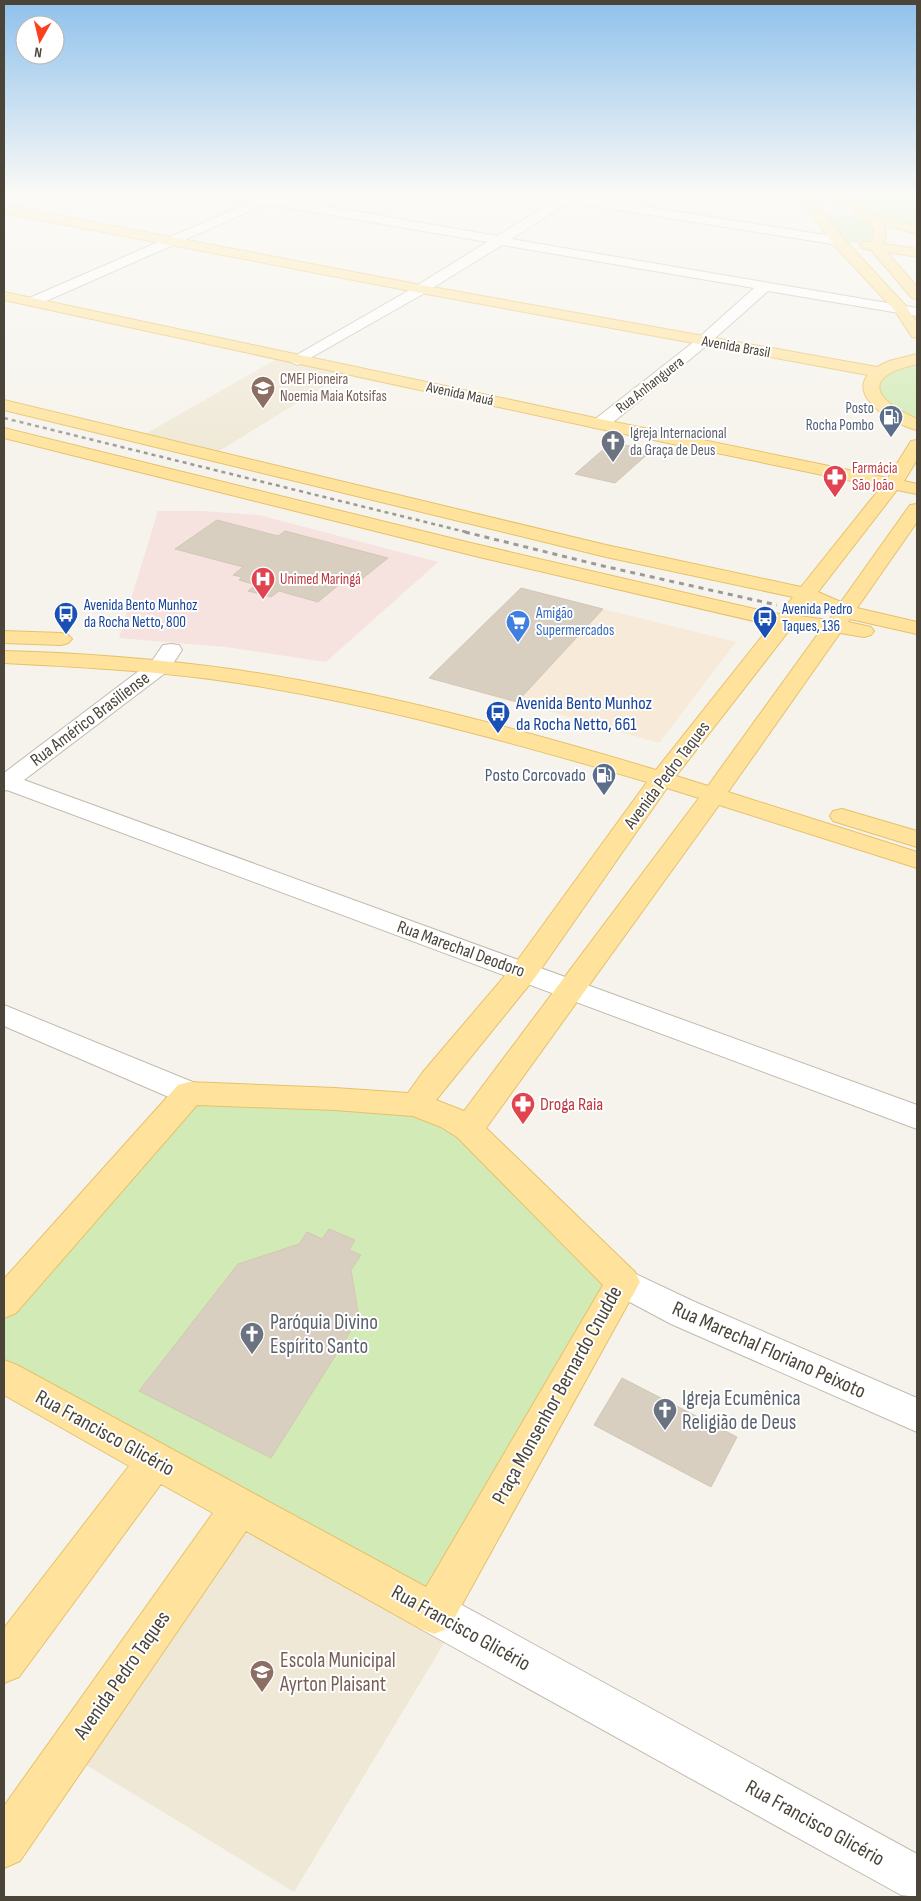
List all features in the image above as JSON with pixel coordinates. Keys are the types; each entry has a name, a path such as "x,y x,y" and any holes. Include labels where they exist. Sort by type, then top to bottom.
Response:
{"main road":[{"name":"Avenida Brasil","path":"345,285 874,378"},
{"name":"Avenida Brasil","path":"398,285 699,346"},
{"path":"878,285 901,309 917,334"},
{"path":"908,285 917,295"},
{"name":"Avenida Mauá","path":"4,286 314,351 606,419"},
{"name":"Avenida Mauá","path":"4,296 298,360 904,478 917,488"},
{"path":"917,359 894,364 874,378 872,395 884,408 917,425"},
{"path":"4,405 606,552 807,594 841,618 917,644"},
{"path":"4,433 567,573 785,622 841,618 917,628"},
{"name":"Avenida Pedro Taques","path":"416,1105 524,972 667,772 807,594 904,478 917,445"},
{"path":"468,1129 572,990 841,618 917,509"},
{"path":"4,637 88,641 242,677 484,720 902,841 917,860"},
{"path":"4,657 165,658"},
{"path":"4,1303 189,1093"},
{"name":"Praça Monsenhor Bernardo Cnudde","path":"189,1093 335,1099 416,1105 452,1119 468,1129 623,1282 434,1613"},
{"name":"Rua Francisco Glicério","path":"4,1376 155,1462 241,1506 434,1613"},
{"path":"4,1662 155,1462"},
{"name":"Avenida Pedro Taques","path":"4,1845 241,1506"}],"street":[{"path":"32,302 73,285"},
{"path":"298,360 428,285"},
{"path":"766,285 917,312"},
{"name":"Rua Anhanguera","path":"606,419 699,346 766,285"},
{"name":"Rua Américo Brasiliense","path":"5,782 165,658"},
{"name":"Rua Marechal Deodoro","path":"5,782 917,1117"},
{"path":"4,1014 189,1093"},
{"name":"Rua Marechal Floriano Peixoto","path":"623,1282 683,1313 917,1416"},
{"name":"Rua Francisco Glicério","path":"434,1613 917,1879"}],"shaded area":[{"path":"282,356 349,371 211,456 138,438"},
{"name":"Unimed Maringá","path":"158,511 203,511 259,515 438,562 326,662 226,647 119,638"},
{"path":"603,609 736,642 659,743 517,702"},
{"name":"Escola Municipal Ayrton Plaisant","path":"241,1506 455,1625 294,1892 68,1754"}],"green space":[{"path":"917,359 917,425 884,408 873,377 900,362"},
{"path":"189,1093 428,1109 623,1282 434,1613 155,1462 4,1376 4,1303"}],"building":[{"name":"Igreja Internacional da Graça de Deus","path":"612,442 651,451 615,483 575,474"},
{"name":"Unimed Maringá","path":"217,520 278,536 285,531 388,558 353,586 341,583 318,602 279,591 271,597 248,591 256,585 239,580 242,577 233,575 243,567 175,549"},
{"name":"Amigão Supermercados","path":"521,588 603,609 517,702 429,678"},
{"name":"Paróquia Divino Espírito Santo","path":"329,1229 355,1240 349,1250 361,1255 351,1270 359,1318 271,1458 139,1391 238,1264 299,1244 307,1232 322,1239"},
{"name":"Igreja Ecumênica Religião de Deus","path":"622,1378 737,1437 711,1487 594,1425"}],"railway":[{"path":"4,418 470,533"},
{"path":"465,532 603,566 777,605"}],"place":[{"name":"CMEI Pioneira Noemia Maia Kotsifas","path":"263,409"},
{"name":"Posto Rocha Pombo","path":"891,438"},
{"name":"Igreja Internacional da Graça de Deus","path":"613,463"},
{"name":"Farmácia São João","path":"835,498"},
{"name":"Unimed Maringá","path":"263,600"},
{"name":"Avenida Bento Munhoz da Rocha Netto, 800","path":"66,635"},
{"name":"Avenida Pedro Taques, 136","path":"765,639"},
{"name":"Amigão Supermercados","path":"518,643"},
{"name":"Avenida Bento Munhoz da Rocha Netto, 661","path":"498,734"},
{"name":"Posto Corcovado","path":"604,796"},
{"name":"Droga Raia","path":"523,1125"},
{"name":"Paróquia Divino Espírito Santo","path":"252,1355"},
{"name":"Igreja Ecumênica Religião de Deus","path":"665,1431"},
{"name":"Escola Municipal Ayrton Plaisant","path":"262,1693"}]}
